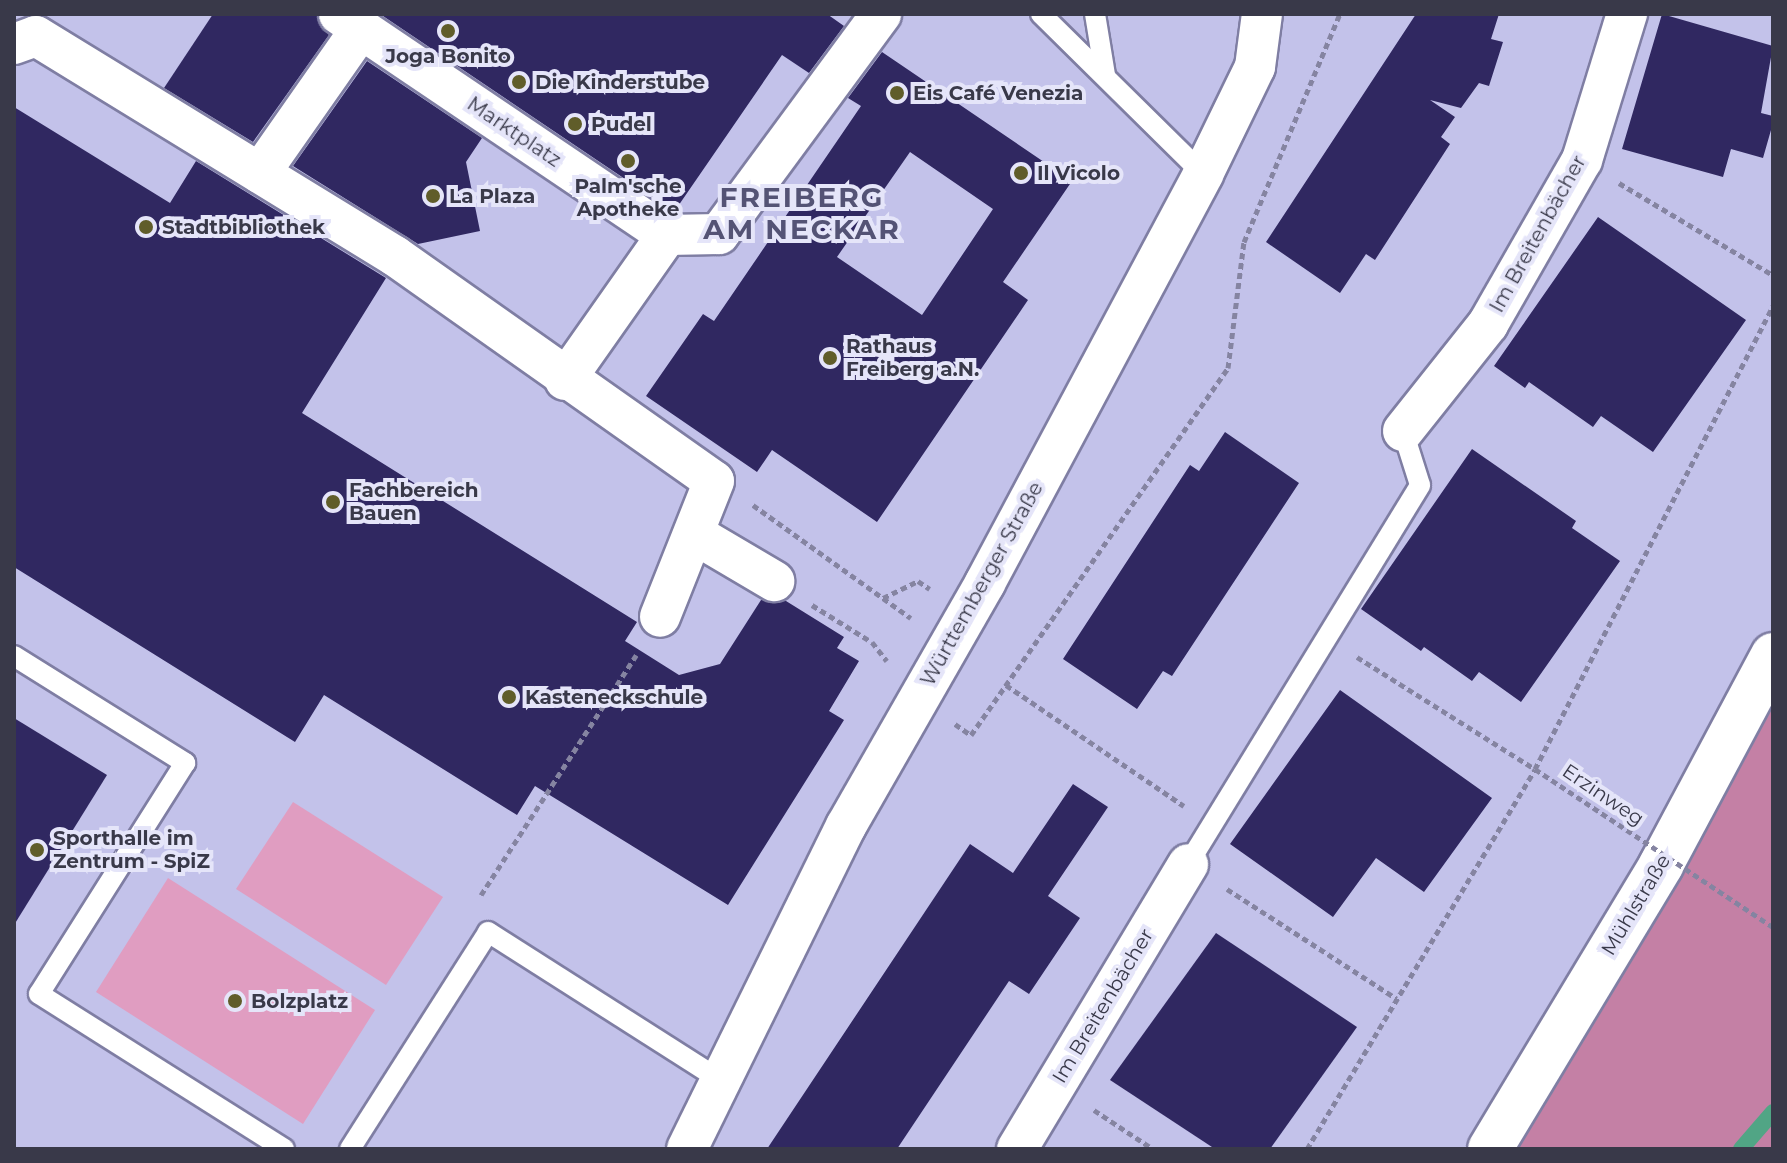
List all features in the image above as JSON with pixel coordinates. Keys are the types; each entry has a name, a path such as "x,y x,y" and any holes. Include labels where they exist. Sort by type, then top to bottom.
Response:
{"main road":[{"name":"Mühlstraße","path":"1490,1149 1661,865 1773,655"}],"street":[{"path":"565,380 667,235 719,234 881,14"},
{"name":"Württemberger Straße","path":"687,1149 846,826 985,583 1203,174 1255,67 1262,14"},
{"name":"Im Breitenbächer","path":"1403,431 1488,324 1582,160 1627,14"},
{"name":"Marktplatz","path":"260,173 350,22 667,235"},
{"path":"14,44 36,36 395,256 565,380 714,481 696,535 660,617"},
{"path":"696,535 774,581"},
{"name":"Im Breitenbächer","path":"1017,1149 1188,864"}],"lane":[{"path":"1095,14 1105,75"},
{"path":"1050,18 1203,174"},
{"path":"1188,864 1324,636 1420,485 1403,431"},
{"path":"14,656 185,763 39,994 284,1149"},
{"path":"350,1149 488,932 720,1080"}],"path":[{"path":"971,735 1228,368 1244,242 1340,14"},
{"path":"1582,160 1773,275"},
{"path":"1307,1149 1535,769 1773,306"},
{"path":"714,481 797,533 915,621"},
{"path":"774,581 872,642"},
{"path":"483,892 660,617"},
{"name":"Erzinweg","path":"1324,636 1535,769 1773,927"},
{"path":"1006,685 1212,824"},
{"path":"1188,864 1397,999"},
{"path":"1055,1085 1153,1149"}],"shaded area":[{"path":"1773,655 1773,1149 1490,1149"},
{"path":"293,802 443,897 386,985 236,889"},
{"name":"Bolzplatz","path":"168,878 375,1010 303,1124 96,992"}],"building":[{"path":"213,14 316,14 329,35 253,142 164,88"},
{"path":"380,14 827,14 844,26 809,73 782,55 674,212"},
{"path":"1416,14 1499,14 1491,39 1503,42 1489,86 1479,83 1461,108 1430,100 1455,117 1441,137 1450,144 1375,260 1366,254 1340,293 1266,242"},
{"path":"1662,14 1773,46 1761,113 1773,116 1773,123 1763,158 1731,149 1723,177 1622,149"},
{"name":"Rathaus Freiberg a.N.","path":"882,52 1072,181 1003,282 1028,300 877,522 772,450 757,472 646,396 703,314 714,321 861,106 848,98","holes":["910,152 993,209 922,315 837,257"]},
{"path":"367,61 482,138 466,162 480,231 418,244 293,166"},
{"path":"14,107 170,203 196,161 386,278 302,413 637,622 625,641 679,675 720,664 761,600 786,601 844,637 837,648 859,661 829,711 844,720 728,905 535,786 517,815 324,695 295,742 14,567"},
{"path":"1598,217 1746,320 1653,452 1601,416 1593,427 1529,382 1525,388 1494,366"},
{"path":"1225,432 1299,483 1172,676 1163,671 1137,709 1063,659 1190,465 1199,471"},
{"path":"1472,449 1576,521 1572,528 1620,561 1521,702 1479,672 1472,681 1424,647 1421,651 1361,609"},
{"path":"1340,690 1492,798 1424,892 1376,858 1333,917 1230,844"},
{"name":"Sporthalle im Zentrum - SpiZ","path":"14,718 107,775 14,925"},
{"path":"1073,784 1108,807 1048,896 1080,918 1029,994 1009,981 897,1149 767,1149 970,844 1013,873"},
{"path":"1216,933 1357,1027 1270,1149 1215,1149 1110,1080"}],"waterway":[{"path":"1741,1149 1773,1112"}],"place":[{"name":"Joga Bonito","path":"448,31"},
{"name":"Die Kinderstube","path":"519,82"},
{"name":"Eis Café Venezia","path":"897,93"},
{"name":"Pudel","path":"575,124"},
{"name":"Palm'sche Apotheke","path":"628,161"},
{"name":"Il Vicolo","path":"1021,173"},
{"name":"La Plaza","path":"433,196"},
{"name":"Stadtbibliothek","path":"146,227"},
{"name":"Rathaus Freiberg a.N.","path":"830,358"},
{"name":"Fachbereich Bauen","path":"333,502"},
{"name":"Kasteneckschule","path":"509,697"},
{"name":"Sporthalle im Zentrum - SpiZ","path":"37,850"},
{"name":"Bolzplatz","path":"235,1001"}],"district":[{"name":"FREIBERG AM NECKAR","path":"802,213"}]}
